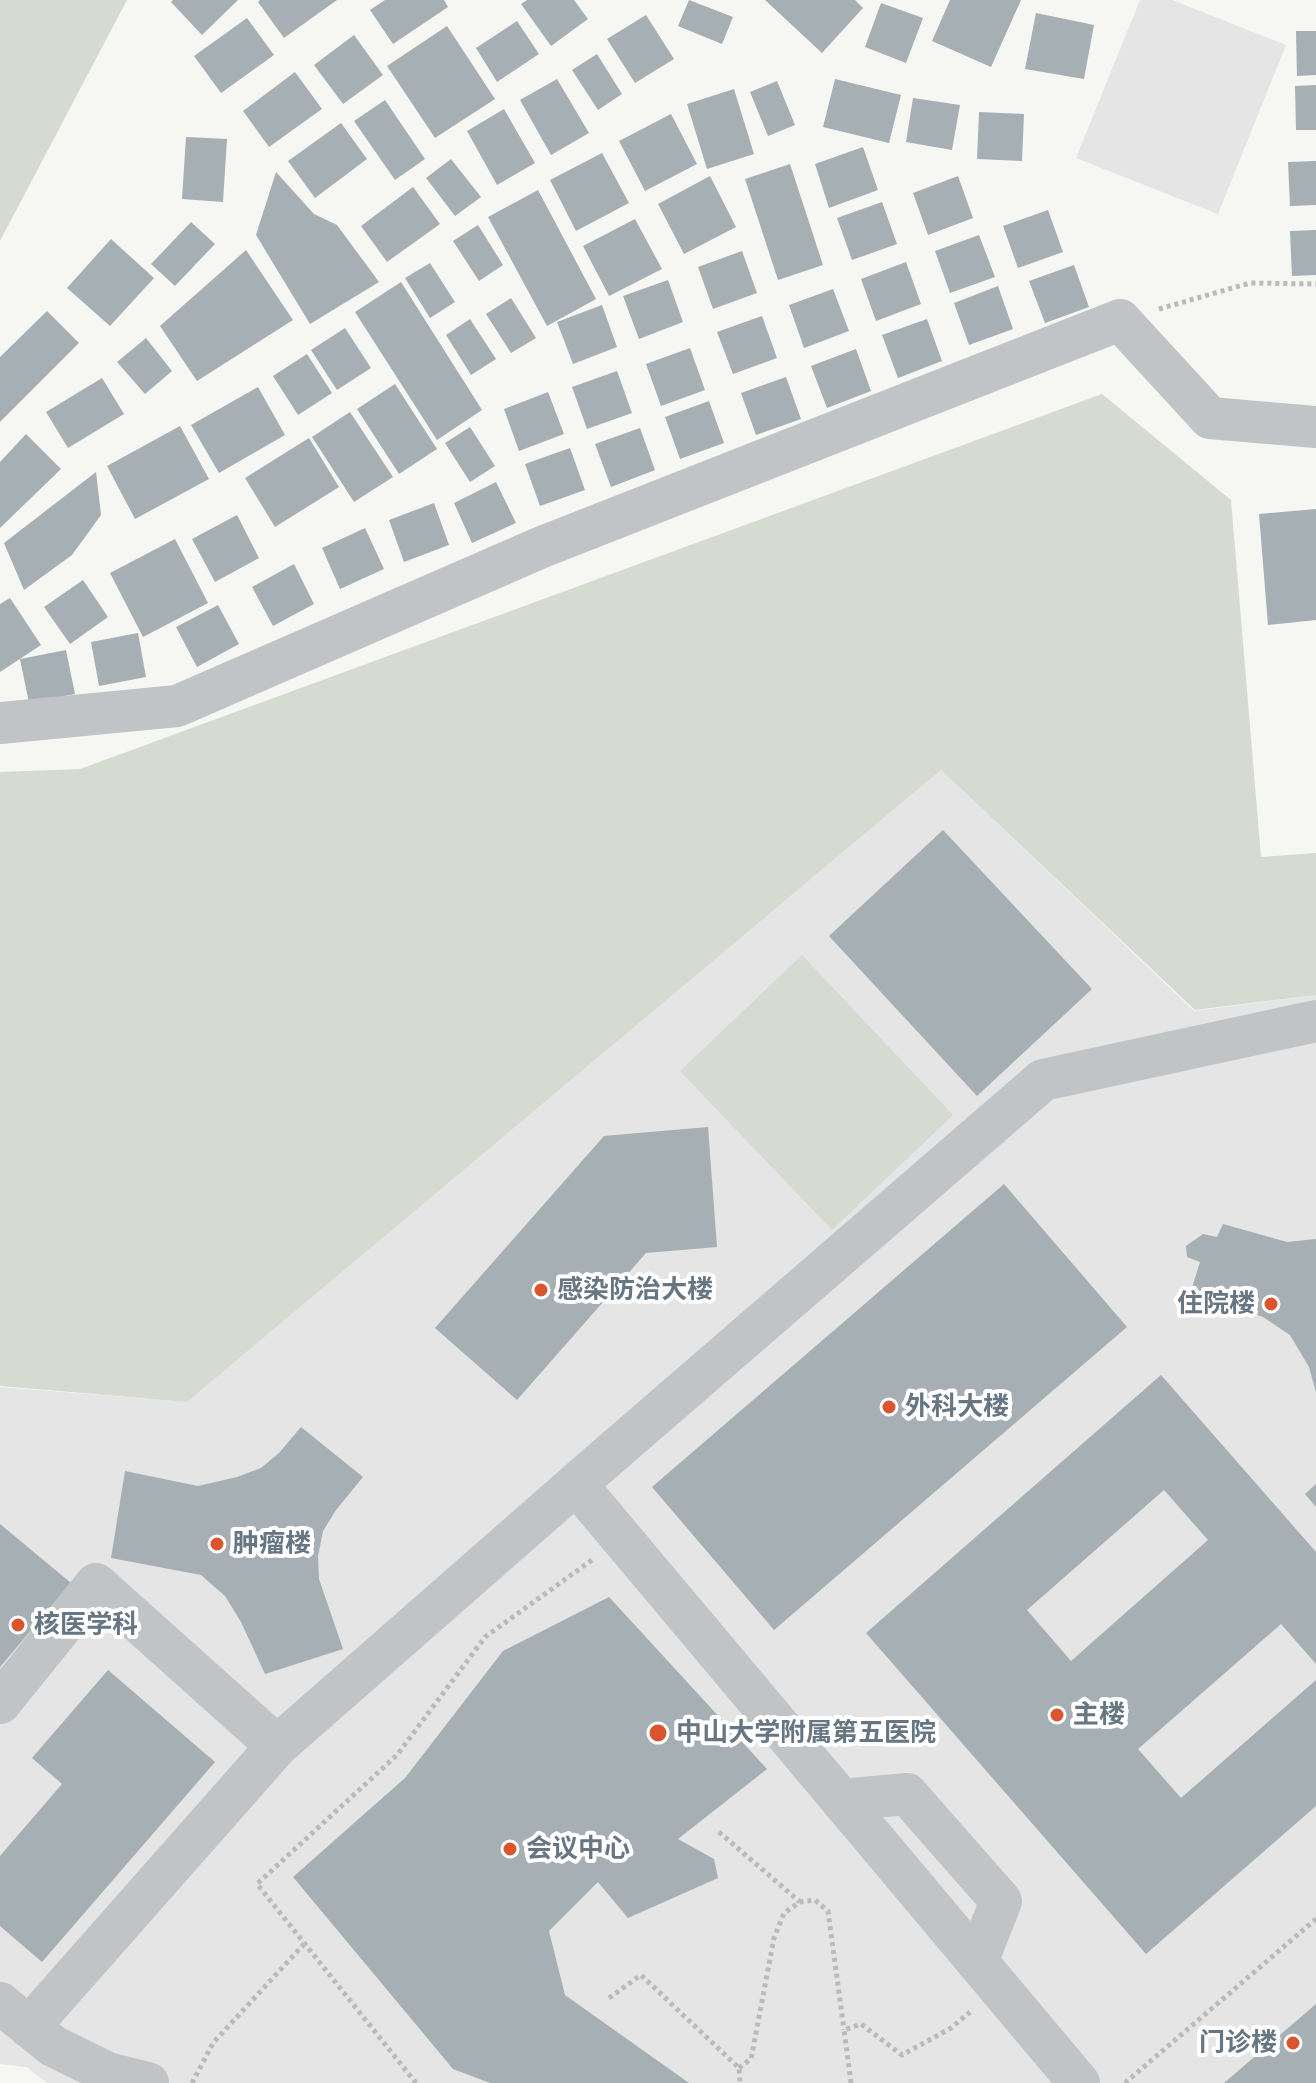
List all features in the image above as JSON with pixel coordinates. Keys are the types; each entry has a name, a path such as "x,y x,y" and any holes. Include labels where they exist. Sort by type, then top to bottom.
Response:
{"street":[{"path":"0,723 177,706 542,547 1120,320 1210,418 1316,427"},
{"path":"148,2083 108,2073 53,2046 15,2015 277,1746 1043,1080 1316,1021"},
{"path":"576,1484 1079,2083"},
{"path":"0,1703 96,1584 277,1746"},
{"path":"841,1800 907,1794 1001,1901 988,1975"}],"path":[{"path":"1120,320 1250,283 1316,284"},
{"path":"416,2083 257,1884 397,1755 485,1637 622,1538"},
{"path":"719,1832 800,1902"},
{"path":"739,2068 751,2059 774,1938 784,1913 800,1902 815,1900 828,1911 851,2083"},
{"path":"1125,2083 1316,1919"},
{"path":"192,2083 213,2043 305,1943"},
{"path":"609,1998 641,1975 739,2068 740,2083"},
{"path":"844,2030 861,2024 902,2055 951,2028 988,1975"}],"shaded area":[{"path":"0,0 127,0 0,241"},
{"path":"1140,0 1172,0 1286,45 1218,214 1076,158"},
{"path":"1102,394 1231,500 1261,857 1316,853 1316,995 1195,1010 941,770 187,1402 0,1386 0,772 80,769"},
{"name":"中山大学附属第五医院","path":"941,770 1194,1011 1316,995 1316,2083 47,2083 27,2067 0,2064 0,1387 187,1402"},
{"path":"802,955 953,1115 832,1230 680,1071"}],"building":[{"path":"238,0 202,35 171,2"},
{"path":"337,0 284,38 258,2"},
{"path":"385,0 444,0 448,7 393,44 370,10"},
{"path":"527,0 574,0 588,19 551,46 521,4"},
{"path":"689,0 733,17 722,44 678,26"},
{"path":"765,0 855,0 863,8 822,53"},
{"path":"950,0 1021,0 991,67 932,41"},
{"path":"881,3 923,18 906,63 865,47"},
{"path":"1036,13 1094,25 1084,79 1025,69"},
{"path":"646,15 674,59 635,83 607,39"},
{"path":"247,18 274,55 221,93 194,56"},
{"path":"517,21 539,54 497,82 476,48"},
{"path":"447,26 495,99 435,138 387,66"},
{"path":"1296,31 1316,31 1316,75 1297,76"},
{"path":"354,35 383,75 343,104 314,65"},
{"path":"597,54 622,94 598,110 572,70"},
{"path":"295,72 322,109 269,147 243,111"},
{"path":"557,79 589,133 551,155 520,100"},
{"path":"835,79 901,95 889,143 823,127"},
{"path":"777,81 795,125 768,136 750,92"},
{"path":"1316,85 1316,130 1296,130 1295,86"},
{"path":"734,89 754,154 707,169 687,104"},
{"path":"913,98 960,105 952,150 906,142"},
{"path":"385,100 425,159 395,180 354,121"},
{"path":"504,109 535,163 497,185 467,131"},
{"path":"979,112 1024,114 1022,161 977,159"},
{"path":"671,114 697,164 645,191 619,141"},
{"path":"341,123 367,159 315,198 288,161"},
{"path":"186,137 227,139 223,202 182,199"},
{"path":"863,147 878,190 829,208 815,164"},
{"path":"602,153 629,203 576,231 550,180"},
{"path":"451,159 481,197 455,216 426,178"},
{"path":"1316,161 1316,205 1290,206 1288,162"},
{"path":"790,164 823,265 778,280 745,179"},
{"path":"276,172 314,214 337,225 379,282 310,324 256,235"},
{"path":"710,176 736,227 684,254 658,204"},
{"path":"958,176 973,218 928,235 913,193"},
{"path":"413,187 440,224 387,262 361,226"},
{"path":"538,190 596,299 547,326 488,217"},
{"path":"882,202 897,244 852,260 837,218"},
{"path":"1048,210 1063,252 1018,268 1003,226"},
{"path":"635,219 662,269 609,296 583,246"},
{"path":"191,222 215,244 175,286 151,264"},
{"path":"478,225 503,265 479,281 453,241"},
{"path":"1316,230 1316,275 1292,276 1290,231"},
{"path":"979,235 995,277 950,293 935,251"},
{"path":"111,239 154,278 110,326 67,288"},
{"path":"246,250 293,320 197,381 160,326"},
{"path":"742,251 757,293 713,309 698,267"},
{"path":"906,262 921,304 876,321 861,279"},
{"path":"430,263 455,302 430,318 405,278"},
{"path":"1074,265 1089,307 1045,323 1029,281"},
{"path":"668,280 683,322 639,339 623,296"},
{"path":"401,282 482,410 437,440 355,312"},
{"path":"998,286 1013,329 969,345 954,303"},
{"path":"833,289 849,331 804,348 789,305"},
{"path":"511,298 536,338 511,353 486,314"},
{"path":"602,305 617,347 573,364 557,322"},
{"path":"47,311 79,343 0,422 0,357"},
{"path":"762,316 777,358 733,374 717,332"},
{"path":"470,319 496,359 471,375 446,335"},
{"path":"927,319 942,361 898,378 882,335"},
{"path":"345,328 371,368 337,390 311,350"},
{"path":"146,338 172,371 145,394 117,362"},
{"path":"690,348 705,390 661,406 646,364"},
{"path":"856,349 871,391 827,408 811,366"},
{"path":"307,354 332,393 298,415 273,376"},
{"path":"617,371 632,413 587,429 572,387"},
{"path":"786,377 801,419 756,435 741,393"},
{"path":"102,378 124,414 68,448 46,412"},
{"path":"395,384 437,449 399,474 357,409"},
{"path":"258,387 285,435 219,473 191,425"},
{"path":"548,392 564,434 519,451 504,409"},
{"path":"709,401 724,443 680,459 665,417"},
{"path":"350,412 393,477 354,502 312,437"},
{"path":"180,426 209,479 135,519 107,466"},
{"path":"470,427 495,466 470,482 445,443"},
{"path":"640,428 655,470 611,487 595,444"},
{"path":"26,434 61,469 0,528 0,462"},
{"path":"309,438 339,487 275,527 245,478"},
{"path":"570,448 585,490 540,506 525,464"},
{"path":"96,472 101,515 72,555 24,590 4,543"},
{"path":"496,482 516,523 472,543 454,503"},
{"path":"434,503 449,545 404,562 389,520"},
{"path":"1316,509 1316,620 1268,625 1259,514"},
{"path":"237,515 259,558 215,582 192,539"},
{"path":"365,528 384,569 340,589 322,548"},
{"path":"175,539 208,603 143,637 110,573"},
{"path":"294,564 314,604 273,626 252,587"},
{"path":"83,580 108,617 70,644 44,607"},
{"path":"10,598 41,645 0,672 0,604"},
{"path":"218,605 239,644 197,667 176,627"},
{"path":"138,633 146,677 99,686 91,642"},
{"path":"66,650 75,694 29,703 20,659"},
{"path":"943,830 1092,989 977,1096 829,936"},
{"name":"感染防治大楼","path":"708,1127 717,1247 646,1253 517,1400 435,1328 604,1136"},
{"name":"外科大楼","path":"1004,1184 1127,1327 774,1630 652,1487"},
{"name":"住院楼","path":"1223,1224 1287,1242 1316,1239 1316,1392 1309,1367 1290,1335 1263,1317 1191,1291 1200,1262 1187,1257 1186,1246 1203,1234 1217,1237"},
{"name":"主楼","path":"1161,1375 1316,1552 1316,1664 1281,1624 1138,1749 1181,1798 1316,1680 1316,1806 1146,1954 866,1633","holes":["1164,1490 1208,1540 1071,1661 1027,1610"]},
{"name":"肿瘤楼","path":"301,1427 363,1477 323,1531 318,1556 319,1579 343,1649 265,1674 225,1596 201,1575 111,1558 125,1471 198,1486 237,1477 261,1468 279,1453"},
{"path":"1316,1484 1316,1507 1305,1494"},
{"name":"核医学科","path":"0,1524 71,1583 0,1667"},
{"name":"会议中心","path":"609,1597 767,1769 678,1839 714,1859 718,1878 628,1918 598,1882 549,1931 565,1995 689,2083 490,2083 453,2069 293,1877 405,1778 503,1651"},
{"path":"108,1670 215,1762 42,1962 0,1926 0,1856 62,1784 32,1758"},
{"name":"门诊楼","path":"1316,2004 1316,2083 1224,2083"}],"place":[{"name":"感染防治大楼","path":"541,1290"},
{"name":"住院楼","path":"1271,1304"},
{"name":"外科大楼","path":"889,1407"},
{"name":"肿瘤楼","path":"217,1544"},
{"name":"核医学科","path":"18,1625"},
{"name":"主楼","path":"1057,1715"},
{"name":"中山大学附属第五医院","path":"658,1733"},
{"name":"会议中心","path":"510,1849"},
{"name":"门诊楼","path":"1293,2043"}]}
